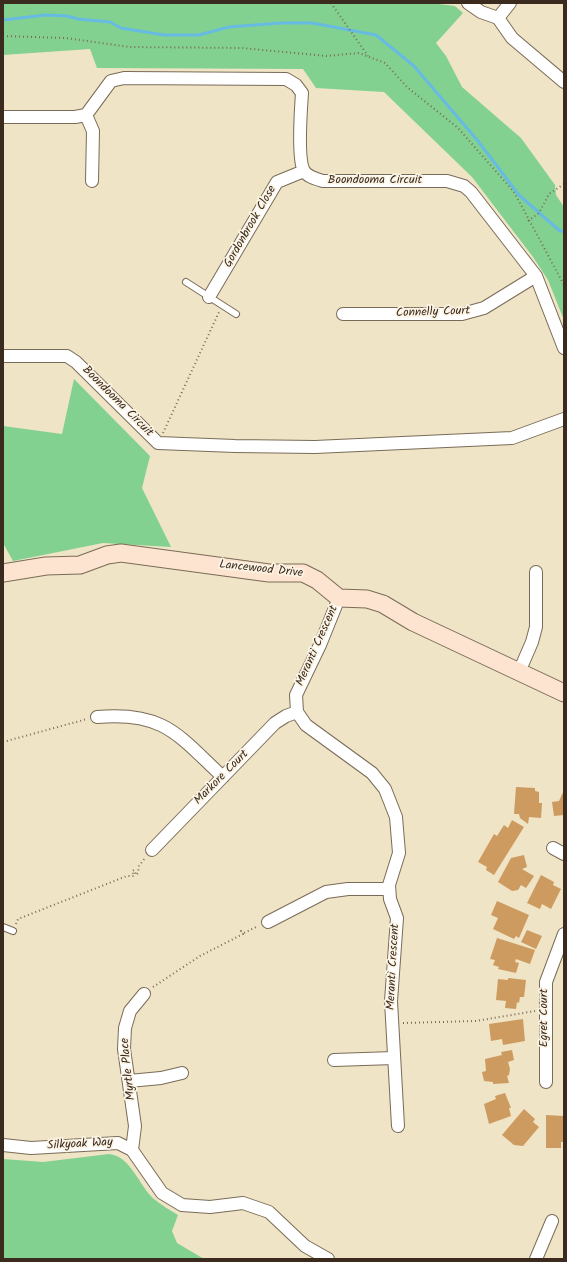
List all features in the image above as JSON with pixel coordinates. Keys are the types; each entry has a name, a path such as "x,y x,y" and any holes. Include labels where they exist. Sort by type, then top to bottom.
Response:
{"street":[{"path":"468,3 481,12 498,18 512,38 564,82"},
{"path":"498,18 510,3"},
{"path":"3,117 86,115 111,81 124,78 286,79 296,85 302,93 301,156 304,170"},
{"path":"86,115 93,131 92,181"},
{"name":"Boondooma Circuit","path":"304,170 311,178 323,181 442,181 457,183 464,186 479,201 536,276 564,348"},
{"name":"Gordonbrook Close","path":"210,297 277,182 304,170"},
{"name":"Connelly Court","path":"344,314 462,314 474,312 536,276"},
{"name":"Boondooma Circuit","path":"3,356 67,356 76,362 158,443 315,447 512,438 564,419"},
{"name":"Lancewood Drive","path":"3,573 46,566 80,566 107,555 121,553 269,573 303,573 317,580 339,598"},
{"path":"518,672 535,634 537,616 536,572"},
{"path":"339,598 367,599 383,604 413,622 564,693"},
{"name":"Meranti Crescent","path":"297,712 296,700 298,689 320,645 339,598"},
{"path":"268,922 326,892 348,889 389,889 390,880 398,860 399,846 396,817 387,794 372,773 306,725 297,712"},
{"name":"Markore Court","path":"152,850 275,723 286,716 297,712"},
{"path":"97,717 117,715 134,716 161,724 186,741 223,777"},
{"path":"553,848 564,854"},
{"name":"Meranti Crescent","path":"389,889 397,918 391,986 398,1126"},
{"name":"Egret Court","path":"546,1082 544,1011 546,982 564,934"},
{"name":"Myrtle Place","path":"132,1150 135,1126 124,1049 125,1028 130,1010 144,994"},
{"path":"334,1060 394,1058"},
{"path":"129,1081 160,1078 182,1073"},
{"name":"Silkyoak Way","path":"3,1145 31,1148 118,1143 132,1150"},
{"path":"132,1150 162,1193 182,1205 210,1207 243,1203 269,1212 305,1246 328,1259"},
{"path":"536,1259 552,1221"}],"lane":[{"path":"186,282 236,314"},
{"path":"3,927 13,930"}],"path":[{"path":"331,3 368,56"},
{"path":"3,36 66,38 129,48 242,48 326,56 359,53 385,63 407,87 458,128 514,192 528,221 564,285"},
{"path":"528,221 539,213 549,194 564,184"},
{"path":"158,443 222,306"},
{"path":"3,742 97,717"},
{"path":"13,930 18,919 127,876 134,876 132,871 134,870 136,874 138,873 139,866 152,850"},
{"path":"144,994 200,956 242,934 242,930 244,933 268,922"},
{"path":"392,1024 415,1021 476,1021 544,1011"}],"green space":[{"path":"3,3 431,3 455,6 463,13 436,43 446,56 462,87 521,138 555,185 556,195 564,207 564,320 548,280 533,257 472,177 384,92 316,88 303,69 97,68 90,49 3,55"},
{"path":"74,379 150,456 142,488 171,547 103,543 13,561 3,543 3,426 62,434"},
{"path":"109,1154 117,1156 123,1160 154,1199 178,1215 172,1231 177,1243 204,1259 3,1259 3,1159 43,1162"}],"building":[{"path":"516,787 535,788 535,791 539,792 539,803 542,803 541,818 529,817 528,824 520,818 519,814 514,814"},
{"path":"564,790 564,815 554,816 552,802 559,801"},
{"path":"512,820 524,827 494,875 486,870 487,867 478,862 494,834 497,836 504,825 508,828"},
{"path":"524,855 527,867 522,869 534,876 526,888 521,885 518,890 512,891 498,882 511,858"},
{"path":"541,875 554,882 553,885 561,889 551,909 542,904 540,909 527,903"},
{"path":"497,901 529,915 519,938 516,936 514,939 493,929 498,918 491,915"},
{"path":"527,930 542,936 536,949 521,942"},
{"path":"497,938 535,950 530,964 516,959 515,962 519,963 516,973 498,969 499,967 493,965 495,960 490,959"},
{"path":"508,978 526,980 524,997 520,997 519,1003 517,1002 516,1009 505,1008 506,1001 496,1000 498,979 508,980"},
{"path":"523,1019 525,1041 503,1045 502,1039 491,1041 489,1024"},
{"path":"512,1050 514,1060 508,1062 510,1069 509,1075 507,1076 509,1083 493,1084 493,1082 484,1081 482,1072 486,1071 485,1059 502,1055 501,1052"},
{"path":"505,1093 511,1108 509,1108 511,1116 489,1124 484,1104 496,1099 495,1096"},
{"path":"524,1109 535,1119 533,1122 539,1127 523,1146 514,1145 502,1135"},
{"path":"546,1115 564,1116 564,1142 561,1142 561,1148 546,1148"}],"waterway":[{"path":"3,20 46,15 67,16 78,19 110,22 121,28 164,35 199,35 229,27 281,23 312,23 376,35 414,66 478,141 519,195 560,231 564,231"}]}
